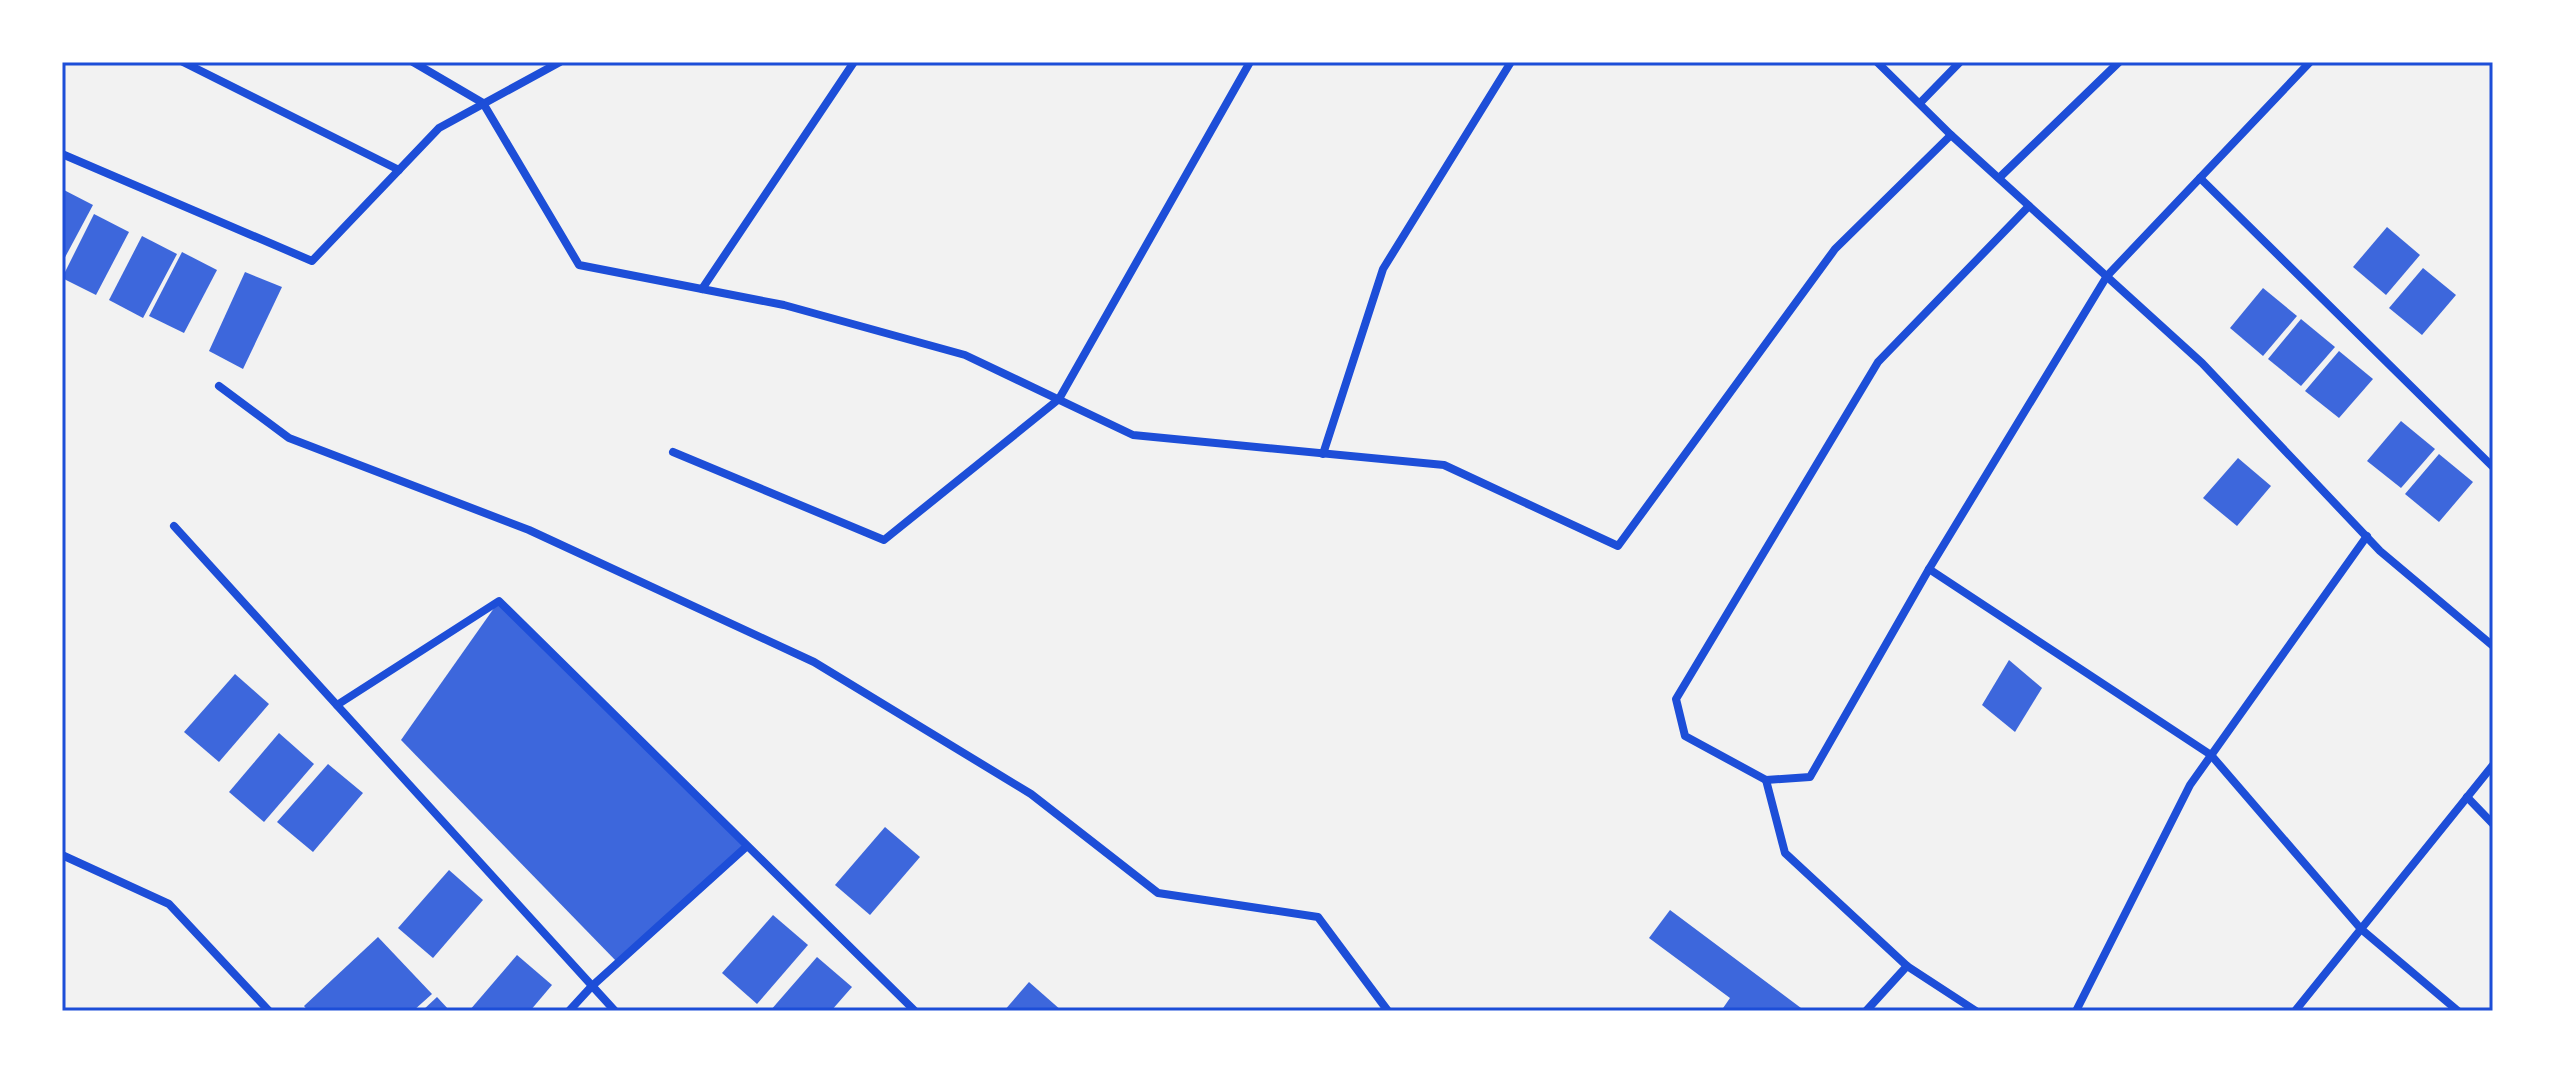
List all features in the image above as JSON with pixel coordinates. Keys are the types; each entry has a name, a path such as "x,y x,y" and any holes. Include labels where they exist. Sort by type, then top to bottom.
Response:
{"street":[{"path":"183,62 399,170"},
{"path":"413,62 483,103 579,265 784,305 965,355 1133,435 1444,465 1618,546 1835,249 1951,135"},
{"path":"62,154 312,261 439,128 560,62"},
{"path":"702,289 854,62"},
{"path":"673,452 884,540 1059,399 1250,62"},
{"path":"1323,454 1383,269 1511,62"},
{"path":"1877,62 1951,135 2202,363 2367,536 2493,646"},
{"path":"1920,103 1960,62"},
{"path":"1999,178 2119,62"},
{"path":"2029,206 1878,362 1676,699 1685,736 1766,780 1810,777 1929,569 2107,276 2310,62"},
{"path":"2200,178 2493,467"},
{"path":"219,386 289,438 529,530 814,662 1031,794 1158,893 1318,917 1388,1011"},
{"path":"174,526 615,1011"},
{"path":"2076,1011 2190,785 2367,536"},
{"path":"1929,569 2211,755 2361,929 2458,1011"},
{"path":"337,705 499,601 915,1011"},
{"path":"2295,1011 2493,765"},
{"path":"1766,780 1785,853 1907,966 1976,1011"},
{"path":"2467,797 2493,824"},
{"path":"569,1011 591,987 746,847"},
{"path":"62,855 169,904 269,1011"},
{"path":"1866,1011 1907,966"}],"building":[{"path":"62,189 93,205 62,263"},
{"path":"94,214 129,232 96,295 62,278"},
{"path":"2387,227 2420,255 2386,295 2353,267"},
{"path":"142,236 177,254 143,318 109,300"},
{"path":"182,252 217,270 184,333 149,316"},
{"path":"2423,268 2456,295 2422,335 2389,308"},
{"path":"245,272 282,287 243,369 209,351"},
{"path":"2263,288 2297,316 2263,356 2230,328"},
{"path":"2301,319 2335,347 2301,386 2268,359"},
{"path":"2339,351 2373,379 2339,418 2305,391"},
{"path":"2401,421 2435,449 2401,488 2367,461"},
{"path":"2439,454 2473,482 2439,522 2405,494"},
{"path":"2238,458 2271,486 2237,526 2203,498"},
{"path":"499,601 746,847 618,963 401,740"},
{"path":"2009,660 2042,688 2015,732 1982,705"},
{"path":"235,674 269,704 219,762 184,732"},
{"path":"279,733 314,764 264,822 229,792"},
{"path":"328,764 363,793 313,852 277,822"},
{"path":"885,827 920,857 870,915 835,885"},
{"path":"449,870 483,900 433,958 398,928"},
{"path":"1670,910 1805,1011 1721,1011 1730,998 1649,938"},
{"path":"773,915 808,945 757,1004 722,973"},
{"path":"378,937 432,994 413,1011 308,1011 304,1006"},
{"path":"517,955 552,985 530,1011 469,1011"},
{"path":"817,957 852,987 831,1011 770,1011"},
{"path":"1029,982 1062,1011 1004,1011"},
{"path":"437,997 450,1011 422,1011"}]}
